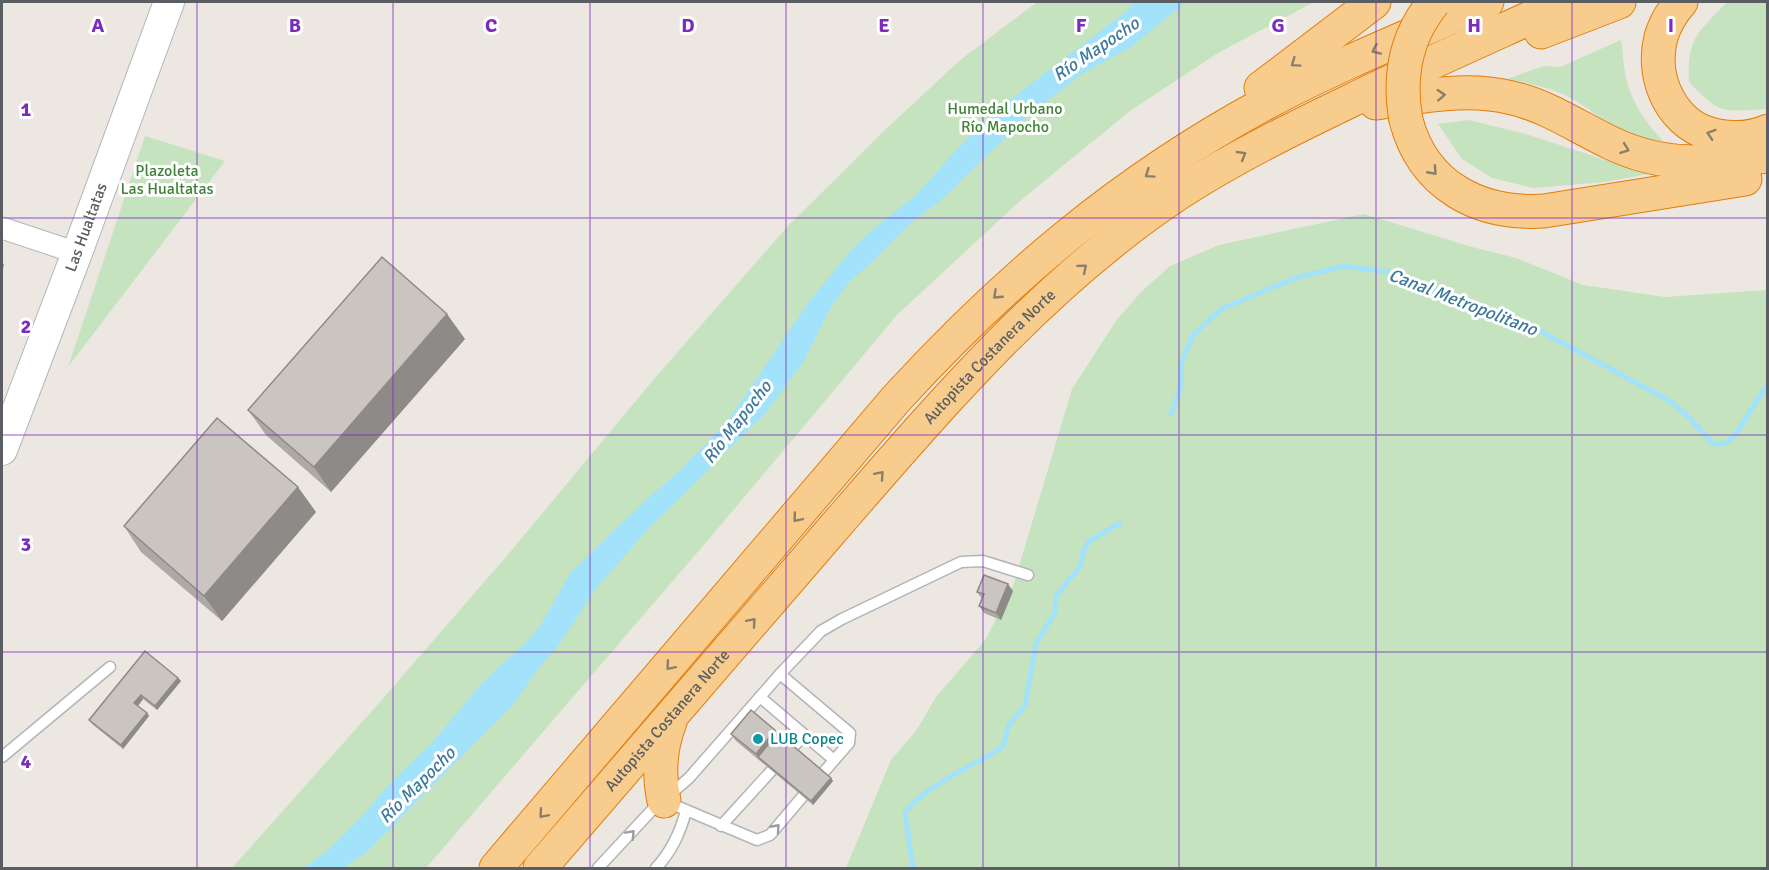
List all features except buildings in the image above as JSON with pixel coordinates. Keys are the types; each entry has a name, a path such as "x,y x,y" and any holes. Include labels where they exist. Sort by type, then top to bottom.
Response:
{"highway":[{"path":"1198,142 1241,103 1374,2"},
{"path":"1434,2 1417,29 1406,59 1402,87 1406,120 1419,153 1428,166 1449,187 1479,203 1516,212 1544,211 1767,176"},
{"name":"Autopista Costanera Norte","path":"496,868 896,399 954,337 1034,262 1073,229 1156,169 1198,142 1302,85 1487,2"},
{"name":"Autopista Costanera Norte","path":"540,868 943,404 1048,297 1110,245 1178,194 1246,152 1416,69 1565,2"},
{"path":"1416,69 1551,28 1619,2"},
{"path":"1681,2 1666,23 1659,49 1659,76 1668,101 1684,120 1714,135 1738,138 1767,131"},
{"path":"1322,114 1368,104 1434,95 1493,94 1545,109 1612,144 1649,157 1699,163 1767,156"},
{"path":"672,714 661,754 659,771 675,806"}],"street":[{"name":"Las Hualtatas","path":"2,450 169,2"},
{"path":"2,228 77,253"}],"lane":[{"path":"656,868 672,849 678,837 675,806 689,778 813,638 831,624 961,562 982,561 1028,575"},
{"path":"2,757 110,668"},
{"path":"780,674 850,733 849,743 823,773"},
{"path":"760,697 834,760"},
{"path":"793,747 804,735"},
{"path":"721,826 772,770"},
{"path":"598,868 652,810 675,806 753,840 761,840 770,835 803,796"}],"green space":[{"name":"Humedal Urbano Río Mapocho","path":"1037,2 1314,2 1218,53 1130,111 1021,200 897,315 720,526 426,868 232,868 511,551 654,379 787,227 959,61"},
{"path":"1767,2 1767,109 1724,109 1709,101 1689,82 1690,55 1696,38 1707,23 1725,4"},
{"path":"1621,40 1627,84 1631,94 1647,122 1668,146 1642,139 1625,131 1565,95 1544,87 1507,79 1544,66 1560,67"},
{"path":"1469,120 1526,134 1648,174 1605,182 1533,188 1492,178 1462,159 1438,124"},
{"name":"Plazoleta Las Hualtatas","path":"145,136 225,161 68,367"},
{"path":"1364,214 1516,258 1583,285 1665,297 1767,290 1767,868 846,868 891,760 916,731 936,697 986,639 1014,583 1072,389 1116,321 1141,292 1170,266 1219,245"}],"water":[{"name":"Río Mapocho","path":"1133,2 1186,2 1131,47 1082,74 1030,114 939,202 913,221 849,282 831,307 804,361 765,414 648,529 595,590 561,642 535,673 513,705 369,850 344,868 303,868 325,853 365,813 390,783 431,744 483,682 538,629 571,572 648,498 681,470 731,416 811,299 853,248 916,195 959,147 1007,102 1128,10"}],"waterway":[{"name":"Canal Metropolitano","path":"1171,413 1180,391 1182,361 1193,335 1221,309 1295,278 1344,266 1388,272 1529,325 1670,401 1690,418 1712,443 1723,444 1731,439 1768,385"},
{"name":"Canal Metropolitano","path":"913,868 905,812 915,801 939,784 1003,747 1008,726 1025,706 1036,644 1055,612 1056,597 1080,567 1089,541 1120,523"}],"place":[{"name":"LUB Copec","path":"758,739"}]}
